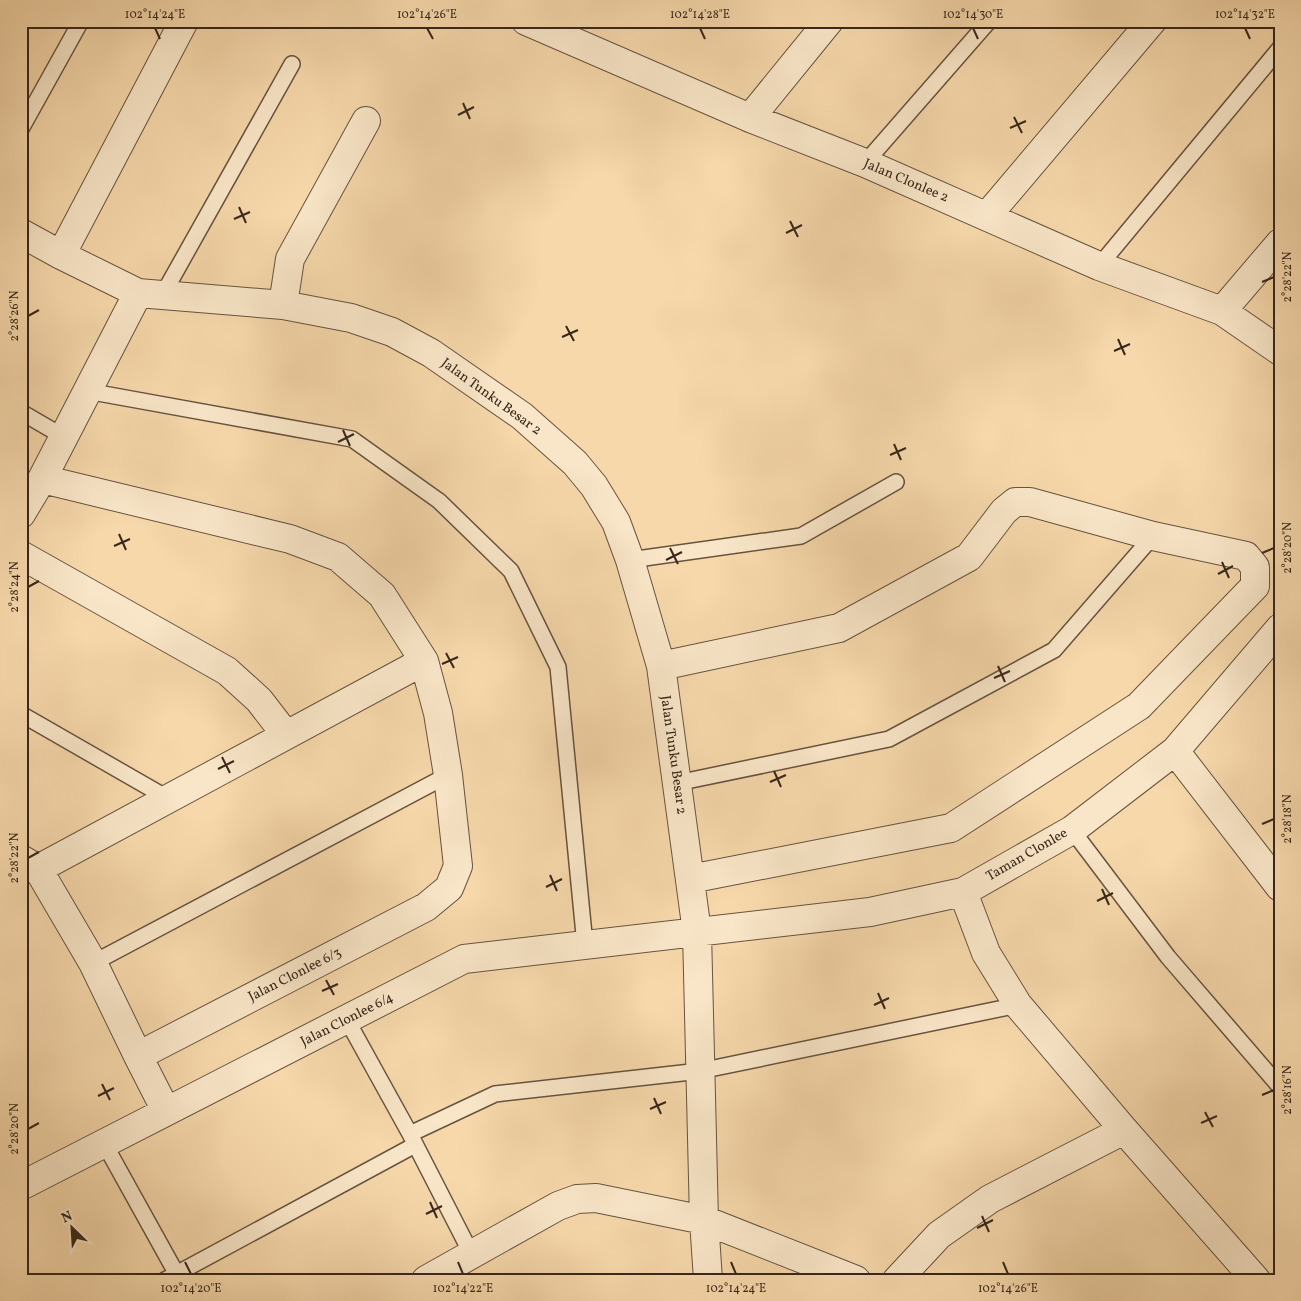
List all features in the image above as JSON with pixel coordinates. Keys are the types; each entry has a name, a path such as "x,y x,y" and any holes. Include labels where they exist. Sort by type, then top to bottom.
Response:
{"street":[{"path":"61,255 184,21"},
{"name":"Jalan Clonlee 2","path":"526,21 750,118 864,163 1098,266 1222,311 1280,351"},
{"path":"750,118 829,21"},
{"path":"987,216 1151,22"},
{"path":"283,306 290,259 366,121"},
{"name":"Jalan Tunku Besar 2","path":"24,241 150,294 283,306 351,318 392,332 431,353 522,416 575,463 594,486 616,522 630,560 661,666 697,932 704,1220 708,1280"},
{"path":"1222,311 1280,242"},
{"path":"21,514 42,479 87,391 150,294"},
{"path":"42,479 290,539 338,556 382,595 424,661 438,713 448,775"},
{"path":"661,666 839,628 969,557 1004,511 1015,502 1030,502 1153,536 1246,556 1255,567 1255,586 1139,706 951,828 690,879"},
{"path":"21,555 228,670 259,700 286,735"},
{"name":"Taman Clonlee","path":"697,932 870,912 963,892 1072,830 1175,751 1280,628"},
{"path":"166,1111 93,963 30,864 169,799 424,661"},
{"path":"1175,751 1278,881"},
{"name":"Jalan Clonlee 6/3","path":"138,1056 426,907 449,888 458,866 448,775"},
{"path":"963,892 986,953 1018,1005 1124,1130 1256,1280"},
{"name":"Jalan Clonlee 6/4","path":"21,1186 464,959 697,932"},
{"path":"897,1280 939,1235 990,1199 1124,1130"},
{"path":"426,1280 558,1206 578,1199 596,1198 704,1220 856,1280"}],"lane":[{"path":"21,129 81,21"},
{"path":"864,163 989,21"},
{"path":"1098,266 1280,48"},
{"path":"150,294 292,64"},
{"path":"87,391 352,439 439,501 511,570 558,667 585,945"},
{"path":"21,412 64,437"},
{"path":"630,560 801,536 896,482"},
{"path":"677,783 889,739 1054,650 1153,536"},
{"path":"21,714 169,799"},
{"path":"93,963 448,775"},
{"path":"1072,830 1168,957 1280,1087"},
{"path":"104,1143 174,1278 495,1094 700,1071 1018,1005"},
{"path":"347,1020 472,1255"}]}
